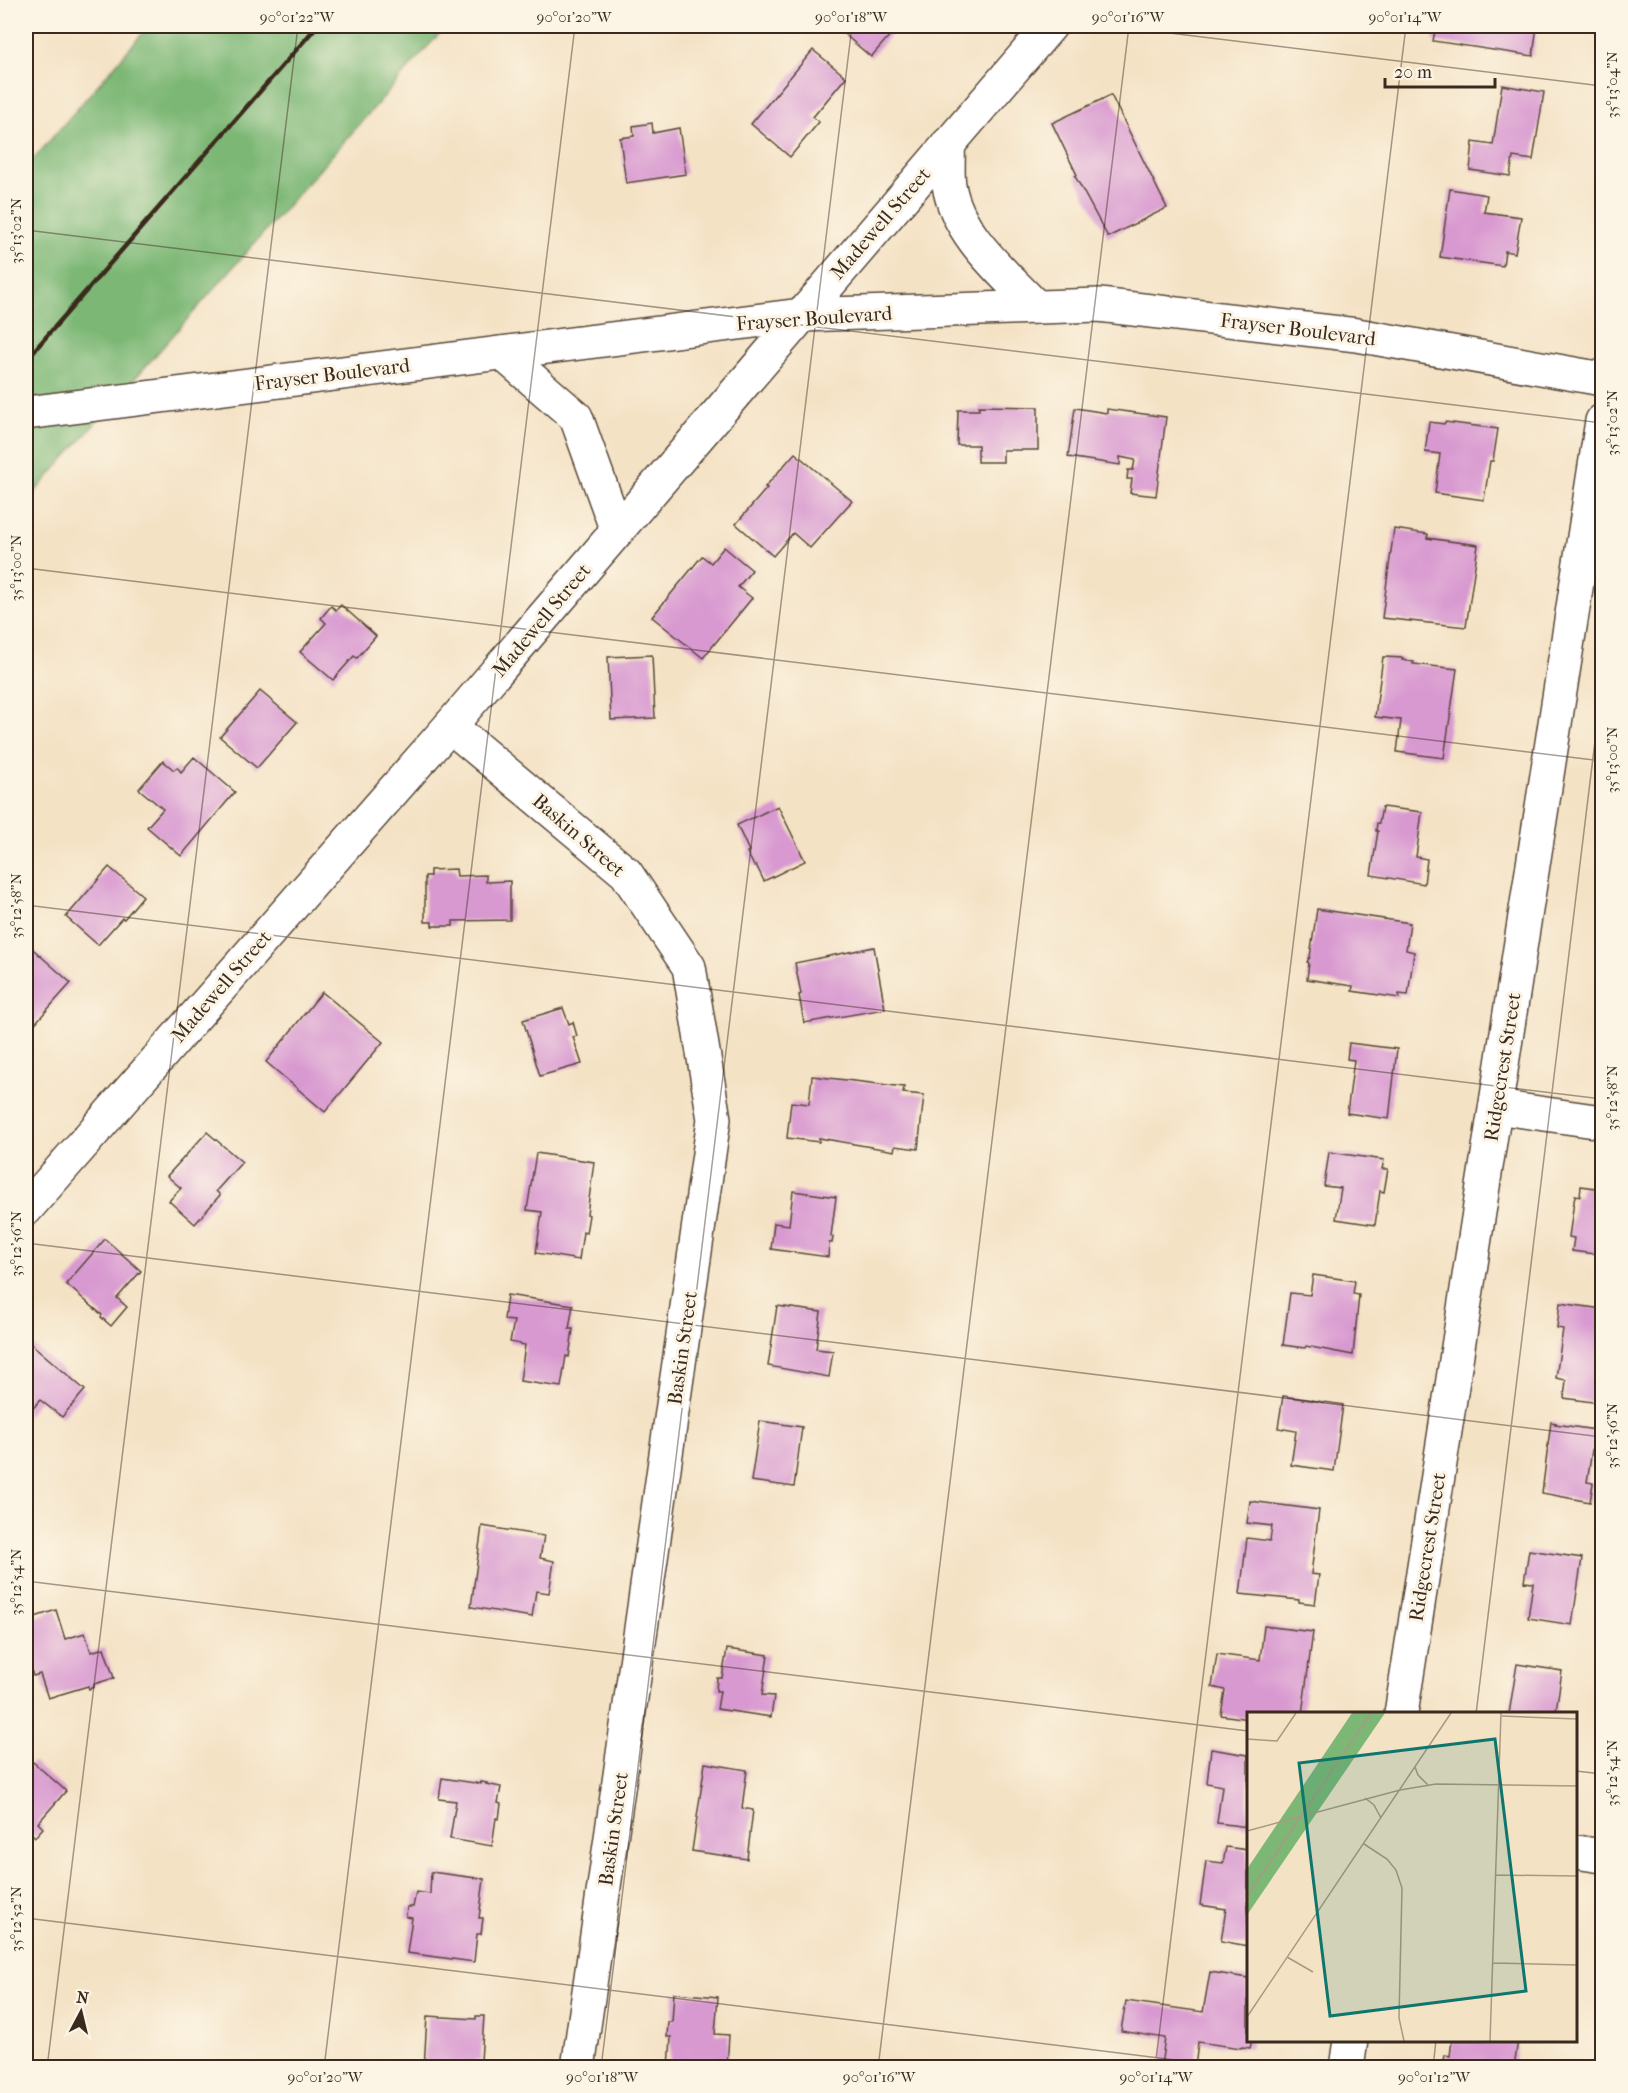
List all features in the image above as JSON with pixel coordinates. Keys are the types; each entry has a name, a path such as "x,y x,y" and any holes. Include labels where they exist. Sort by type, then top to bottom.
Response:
{"street":[{"name":"Madewell Street","path":"26,1209 450,726 1050,26"},
{"path":"948,144 949,186 960,218 978,245 1036,307"},
{"name":"Frayser Boulevard","path":"26,413 801,315 1099,305 1358,335 1602,380"},
{"path":"502,353 576,417 617,531"},
{"name":"Ridgecrest Street","path":"1401,1712 1602,421"},
{"name":"Baskin Street","path":"450,726 626,873 639,892 689,967 714,1119 578,2067"},
{"path":"1496,1107 1602,1122"},
{"path":"1577,1852 1602,1856"},
{"path":"1347,2067 1351,2042"}],"green space":[{"path":"149,26 446,26 26,502 26,168"}],"building":[{"path":"898,26 871,57 836,27"},
{"path":"1436,26 1537,26 1533,56 1433,41"},
{"path":"813,50 846,77 813,117 819,122 790,157 751,124"},
{"path":"1502,85 1544,92 1533,160 1513,157 1510,176 1470,170 1473,142 1493,145"},
{"path":"1111,95 1167,208 1108,237 1075,176 1077,175 1052,123"},
{"path":"652,123 653,133 679,128 686,174 626,183 620,138 634,136 633,126"},
{"path":"1450,189 1487,195 1484,212 1521,217 1515,253 1505,251 1503,266 1440,257"},
{"path":"979,406 1038,407 1038,450 1003,450 1003,462 978,462 978,445 957,445 958,410 979,410"},
{"path":"1075,408 1107,413 1107,409 1166,417 1156,496 1130,493 1132,479 1127,479 1128,470 1133,470 1135,460 1120,457 1120,465 1068,457"},
{"path":"1429,422 1498,429 1484,500 1435,493 1440,454 1425,452"},
{"path":"795,453 852,501 810,548 793,533 773,556 736,524"},
{"path":"1394,529 1428,534 1427,538 1478,545 1466,627 1382,618"},
{"path":"724,547 752,570 738,587 752,598 703,658 652,617 702,556 711,563"},
{"path":"341,605 376,636 333,680 300,652 326,623 321,618 331,606 336,610"},
{"path":"652,655 655,718 611,720 608,657"},
{"path":"1383,657 1403,658 1402,660 1414,662 1413,664 1457,669 1444,758 1397,752 1401,720 1375,717"},
{"path":"260,691 297,722 257,768 220,737"},
{"path":"194,757 235,792 181,856 147,827 163,809 139,789 163,761 174,770 177,767 181,772"},
{"path":"778,806 805,861 764,881 747,852 749,851 737,825"},
{"path":"1382,807 1422,812 1416,857 1427,859 1424,884 1371,875 1378,831 1376,831 1377,823 1379,823"},
{"path":"109,867 143,896 98,945 66,917"},
{"path":"456,869 457,876 486,875 486,882 510,881 510,920 453,921 453,926 432,926 432,922 425,922 425,876 430,876 430,870"},
{"path":"1317,909 1410,923 1406,950 1414,952 1408,995 1399,994 1399,998 1352,991 1353,986 1307,979 1309,963 1307,962 1310,957"},
{"path":"26,943 71,983 30,1029 26,1025"},
{"path":"874,947 885,1009 804,1023 795,963"},
{"path":"322,992 383,1042 325,1112 266,1062"},
{"path":"563,1008 569,1024 573,1022 577,1036 573,1037 582,1064 540,1076 523,1020"},
{"path":"1349,1043 1397,1049 1389,1119 1347,1113 1354,1060 1347,1059"},
{"path":"812,1076 904,1087 903,1093 924,1095 918,1149 895,1146 894,1151 819,1138 819,1142 787,1138 791,1102 809,1104"},
{"path":"207,1132 242,1162 216,1191 220,1195 195,1224 169,1201 181,1188 167,1176"},
{"path":"1329,1152 1384,1160 1382,1169 1388,1169 1384,1192 1380,1191 1375,1225 1336,1219 1341,1188 1324,1186"},
{"path":"536,1153 594,1162 587,1214 589,1215 586,1233 583,1232 579,1260 536,1253 542,1212 527,1210"},
{"path":"1581,1186 1602,1189 1602,1255 1572,1251 1574,1238 1569,1237 1575,1195 1580,1196"},
{"path":"793,1191 836,1197 831,1236 833,1237 832,1243 829,1243 828,1257 771,1249 774,1223 789,1225"},
{"path":"105,1239 141,1271 117,1298 127,1307 111,1326 101,1317 102,1315 66,1284"},
{"path":"1313,1275 1355,1281 1353,1294 1359,1295 1353,1355 1306,1346 1305,1348 1283,1345 1290,1293 1310,1295"},
{"path":"507,1295 573,1305 569,1329 573,1329 569,1357 566,1356 561,1387 520,1381 525,1345 510,1342 514,1321 504,1320"},
{"path":"1560,1303 1602,1309 1602,1381 1599,1403 1564,1398 1566,1380 1556,1378 1563,1329 1557,1328"},
{"path":"777,1306 821,1312 816,1349 833,1351 829,1377 768,1366"},
{"path":"28,1341 85,1390 62,1417 40,1400 26,1417 26,1344"},
{"path":"1283,1396 1343,1405 1334,1471 1291,1465 1296,1431 1278,1428"},
{"path":"760,1421 802,1427 794,1487 751,1481"},
{"path":"1551,1422 1595,1430 1587,1482 1593,1483 1590,1502 1542,1493"},
{"path":"1250,1501 1319,1510 1311,1574 1319,1575 1315,1604 1299,1602 1299,1600 1240,1594 1247,1538 1270,1541 1272,1526 1247,1523"},
{"path":"482,1526 544,1536 540,1558 554,1561 549,1593 536,1591 532,1617 471,1607"},
{"path":"1529,1550 1582,1558 1572,1625 1528,1618 1533,1583 1524,1582"},
{"path":"56,1610 65,1639 85,1633 91,1652 104,1648 114,1678 94,1684 94,1687 89,1689 88,1686 48,1698 40,1674 33,1676 26,1658 26,1620"},
{"path":"1264,1626 1313,1632 1302,1712 1247,1712 1247,1719 1221,1715 1225,1690 1212,1687 1217,1654 1260,1660"},
{"path":"727,1649 768,1655 762,1695 774,1696 771,1717 717,1709 720,1691 716,1691 717,1678 722,1678"},
{"path":"1517,1664 1562,1671 1556,1711 1559,1712 1509,1712"},
{"path":"1211,1749 1247,1755 1247,1827 1217,1823 1222,1786 1207,1783"},
{"path":"33,1762 66,1791 38,1823 43,1828 35,1837 31,1833 27,1837 26,1770"},
{"path":"705,1763 747,1770 742,1808 753,1810 747,1859 692,1851"},
{"path":"442,1778 481,1784 481,1782 501,1787 498,1803 501,1804 499,1819 496,1818 492,1846 450,1839 456,1801 439,1799"},
{"path":"1226,1847 1247,1850 1247,1946 1221,1941 1226,1909 1200,1905 1206,1861 1223,1863"},
{"path":"431,1872 484,1879 479,1918 483,1918 481,1934 477,1934 474,1962 407,1953 412,1918 406,1917 407,1907 413,1907 416,1892 430,1894"},
{"path":"1210,1972 1247,1978 1247,2042 1252,2042 1250,2048 1198,2042 1195,2068 1172,2068 1161,2066 1165,2038 1121,2031 1126,2001 1203,2012"},
{"path":"674,1993 718,1997 715,2034 729,2035 727,2068 669,2068 671,2037 667,2037 668,2022 672,2022"},
{"path":"427,2016 476,2019 476,2016 484,2016 481,2061 473,2061 472,2068 424,2068"},
{"path":"1452,2042 1518,2042 1514,2068 1443,2067 1445,2055 1450,2056"}],"railway":[{"path":"26,360 317,26"}]}
